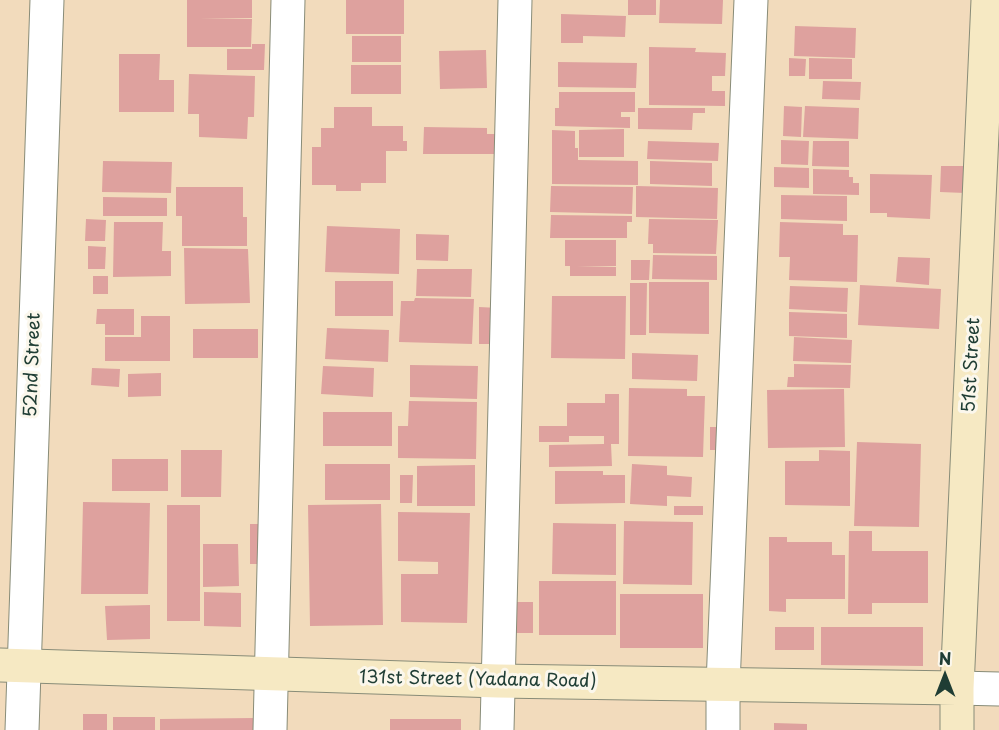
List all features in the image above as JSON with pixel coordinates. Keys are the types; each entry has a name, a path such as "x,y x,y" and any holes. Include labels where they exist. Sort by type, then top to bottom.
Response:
{"street":[{"name":"52nd Street","path":"22,730 12,666 47,0"},
{"path":"270,730 288,0"},
{"path":"497,730 515,0"},
{"path":"723,730 751,0"},
{"name":"51st Street","path":"957,730 988,0"},
{"name":"131st Street (Yadana Road)","path":"12,666 498,681 957,688"},
{"path":"957,688 999,689"}],"building":[{"path":"187,0 252,0 252,18 200,18 252,19 251,47 187,47"},
{"path":"346,0 404,0 404,34 346,34"},
{"path":"628,0 656,0 656,15 628,15"},
{"path":"660,0 723,0 722,24 659,23"},
{"path":"561,14 626,16 625,37 583,36 583,43 561,43"},
{"path":"795,26 856,28 855,58 794,56"},
{"path":"352,36 401,36 401,62 352,62"},
{"path":"252,44 265,44 264,70 227,70 227,49 252,49"},
{"path":"649,47 696,48 695,52 726,53 725,76 712,76 712,91 725,91 725,106 649,105"},
{"path":"486,50 487,88 440,89 439,51"},
{"path":"119,54 160,54 159,80 174,80 174,112 119,112"},
{"path":"789,58 806,59 805,76 789,76"},
{"path":"809,58 852,59 852,79 809,79"},
{"path":"558,62 637,63 636,88 558,87"},
{"path":"351,65 401,65 401,94 351,94"},
{"path":"189,74 255,76 254,117 248,117 247,139 199,137 199,114 188,114"},
{"path":"823,81 861,82 860,100 822,99"},
{"path":"559,92 635,92 635,112 621,112 621,117 630,117 630,128 555,126 555,108 559,108"},
{"path":"784,106 802,107 801,137 783,136"},
{"path":"805,106 859,108 858,139 803,137"},
{"path":"334,107 372,107 372,126 403,126 403,141 407,141 407,151 386,151 386,183 361,183 361,191 336,191 336,185 312,185 312,147 321,147 321,128 334,128"},
{"path":"638,108 705,108 705,113 693,113 692,130 638,129"},
{"path":"424,127 487,128 487,134 498,134 498,154 423,154"},
{"path":"624,129 624,157 579,157 579,130"},
{"path":"552,130 575,131 578,160 638,161 638,185 552,184"},
{"path":"781,140 809,141 808,165 781,164"},
{"path":"648,141 719,143 718,161 647,159"},
{"path":"813,141 849,141 849,167 812,166"},
{"path":"103,161 172,162 171,193 102,192"},
{"path":"650,161 712,163 712,186 650,184"},
{"path":"941,166 965,166 965,193 940,192"},
{"path":"774,167 809,168 809,188 774,187"},
{"path":"813,169 849,170 849,177 853,177 853,183 859,183 859,195 813,194"},
{"path":"870,174 932,175 930,219 887,217 887,213 870,213"},
{"path":"551,186 633,187 632,214 550,212"},
{"path":"636,186 718,188 717,219 636,217"},
{"path":"176,187 243,187 243,217 247,217 247,246 182,246 182,216 176,216"},
{"path":"781,195 847,196 847,221 781,219"},
{"path":"103,197 167,198 167,216 103,216"},
{"path":"551,215 632,216 632,222 627,222 627,238 550,238"},
{"path":"86,219 106,220 105,241 85,241"},
{"path":"649,219 718,220 716,254 653,253 653,244 648,244"},
{"path":"114,222 163,222 162,251 171,251 171,276 113,277"},
{"path":"780,222 843,224 843,235 858,235 857,282 789,280 790,257 779,257"},
{"path":"327,226 400,229 399,274 325,272"},
{"path":"416,234 449,235 448,261 416,260"},
{"path":"565,240 616,240 616,266 577,267 616,267 616,276 570,276 570,266 565,266"},
{"path":"88,246 106,247 105,269 88,269"},
{"path":"184,248 248,249 250,303 185,304"},
{"path":"653,255 717,256 717,280 652,279"},
{"path":"898,257 930,258 929,285 896,282"},
{"path":"631,260 650,260 649,280 631,280"},
{"path":"417,269 472,269 471,297 416,296"},
{"path":"93,276 108,276 108,294 93,294"},
{"path":"335,281 393,281 393,316 335,316"},
{"path":"649,282 709,282 709,334 649,333"},
{"path":"630,283 647,283 646,335 630,335"},
{"path":"860,285 941,289 939,329 858,325"},
{"path":"790,286 848,288 847,312 789,309"},
{"path":"552,296 626,296 625,359 551,358"},
{"path":"415,298 474,299 472,344 399,342 401,301 414,301"},
{"path":"479,307 499,308 498,344 479,344"},
{"path":"97,309 134,309 134,335 105,335 105,324 96,324"},
{"path":"789,312 847,314 847,338 789,336"},
{"path":"141,316 170,316 170,361 105,361 105,337 141,337"},
{"path":"327,328 389,330 388,362 325,359"},
{"path":"193,329 258,329 258,358 193,358"},
{"path":"794,337 852,340 851,363 793,361"},
{"path":"632,353 698,355 697,381 632,379"},
{"path":"794,364 851,365 850,388 787,387 788,377 794,377"},
{"path":"410,365 478,366 477,399 410,397"},
{"path":"323,366 374,368 373,397 321,394"},
{"path":"92,368 120,369 119,387 91,385"},
{"path":"161,373 161,396 128,397 128,374"},
{"path":"629,388 687,389 687,396 705,396 703,457 628,456"},
{"path":"844,389 845,447 768,448 767,390"},
{"path":"605,394 619,394 619,444 611,444 612,466 549,467 549,445 604,444 604,436 569,436 569,442 539,442 539,426 567,426 567,403 605,403"},
{"path":"409,401 477,402 476,459 398,458 398,426 408,426"},
{"path":"323,412 392,412 392,446 323,446"},
{"path":"710,427 725,427 725,450 710,450"},
{"path":"857,442 921,444 919,527 854,526"},
{"path":"181,450 222,450 221,497 181,497"},
{"path":"819,450 850,451 850,506 785,505 785,461 819,461"},
{"path":"112,459 168,459 168,491 112,491"},
{"path":"325,464 390,464 390,500 325,500"},
{"path":"632,464 667,466 667,475 692,477 691,497 667,496 667,506 630,504"},
{"path":"475,465 475,506 417,506 417,466"},
{"path":"555,471 603,471 603,475 625,475 625,503 555,504"},
{"path":"400,475 413,475 412,503 400,503"},
{"path":"83,502 150,503 148,594 81,594"},
{"path":"381,504 383,625 310,626 308,505"},
{"path":"167,505 200,505 200,621 167,621"},
{"path":"674,506 703,506 703,515 674,515"},
{"path":"398,512 470,513 467,623 401,622 401,574 438,574 438,562 398,561"},
{"path":"624,521 693,522 692,585 623,584"},
{"path":"553,523 616,524 616,575 552,574"},
{"path":"250,524 268,524 267,564 250,564"},
{"path":"849,531 872,531 872,551 928,551 928,603 872,603 872,614 848,614"},
{"path":"769,537 787,537 787,542 832,542 832,555 845,555 845,599 786,599 786,612 769,611"},
{"path":"203,544 238,544 239,586 203,587"},
{"path":"539,581 616,581 616,635 539,635"},
{"path":"204,592 241,593 241,627 204,626"},
{"path":"620,594 703,594 703,648 620,648"},
{"path":"516,602 533,602 533,633 516,633"},
{"path":"150,605 150,639 107,640 105,606"},
{"path":"775,627 814,627 814,650 775,650"},
{"path":"821,627 923,627 923,666 821,665"},
{"path":"83,714 107,714 107,730 83,730"},
{"path":"113,717 155,717 155,730 113,730"},
{"path":"254,718 254,730 160,730 160,719"},
{"path":"390,719 461,719 461,730 390,730"},
{"path":"774,723 807,724 807,730 774,730"}]}
